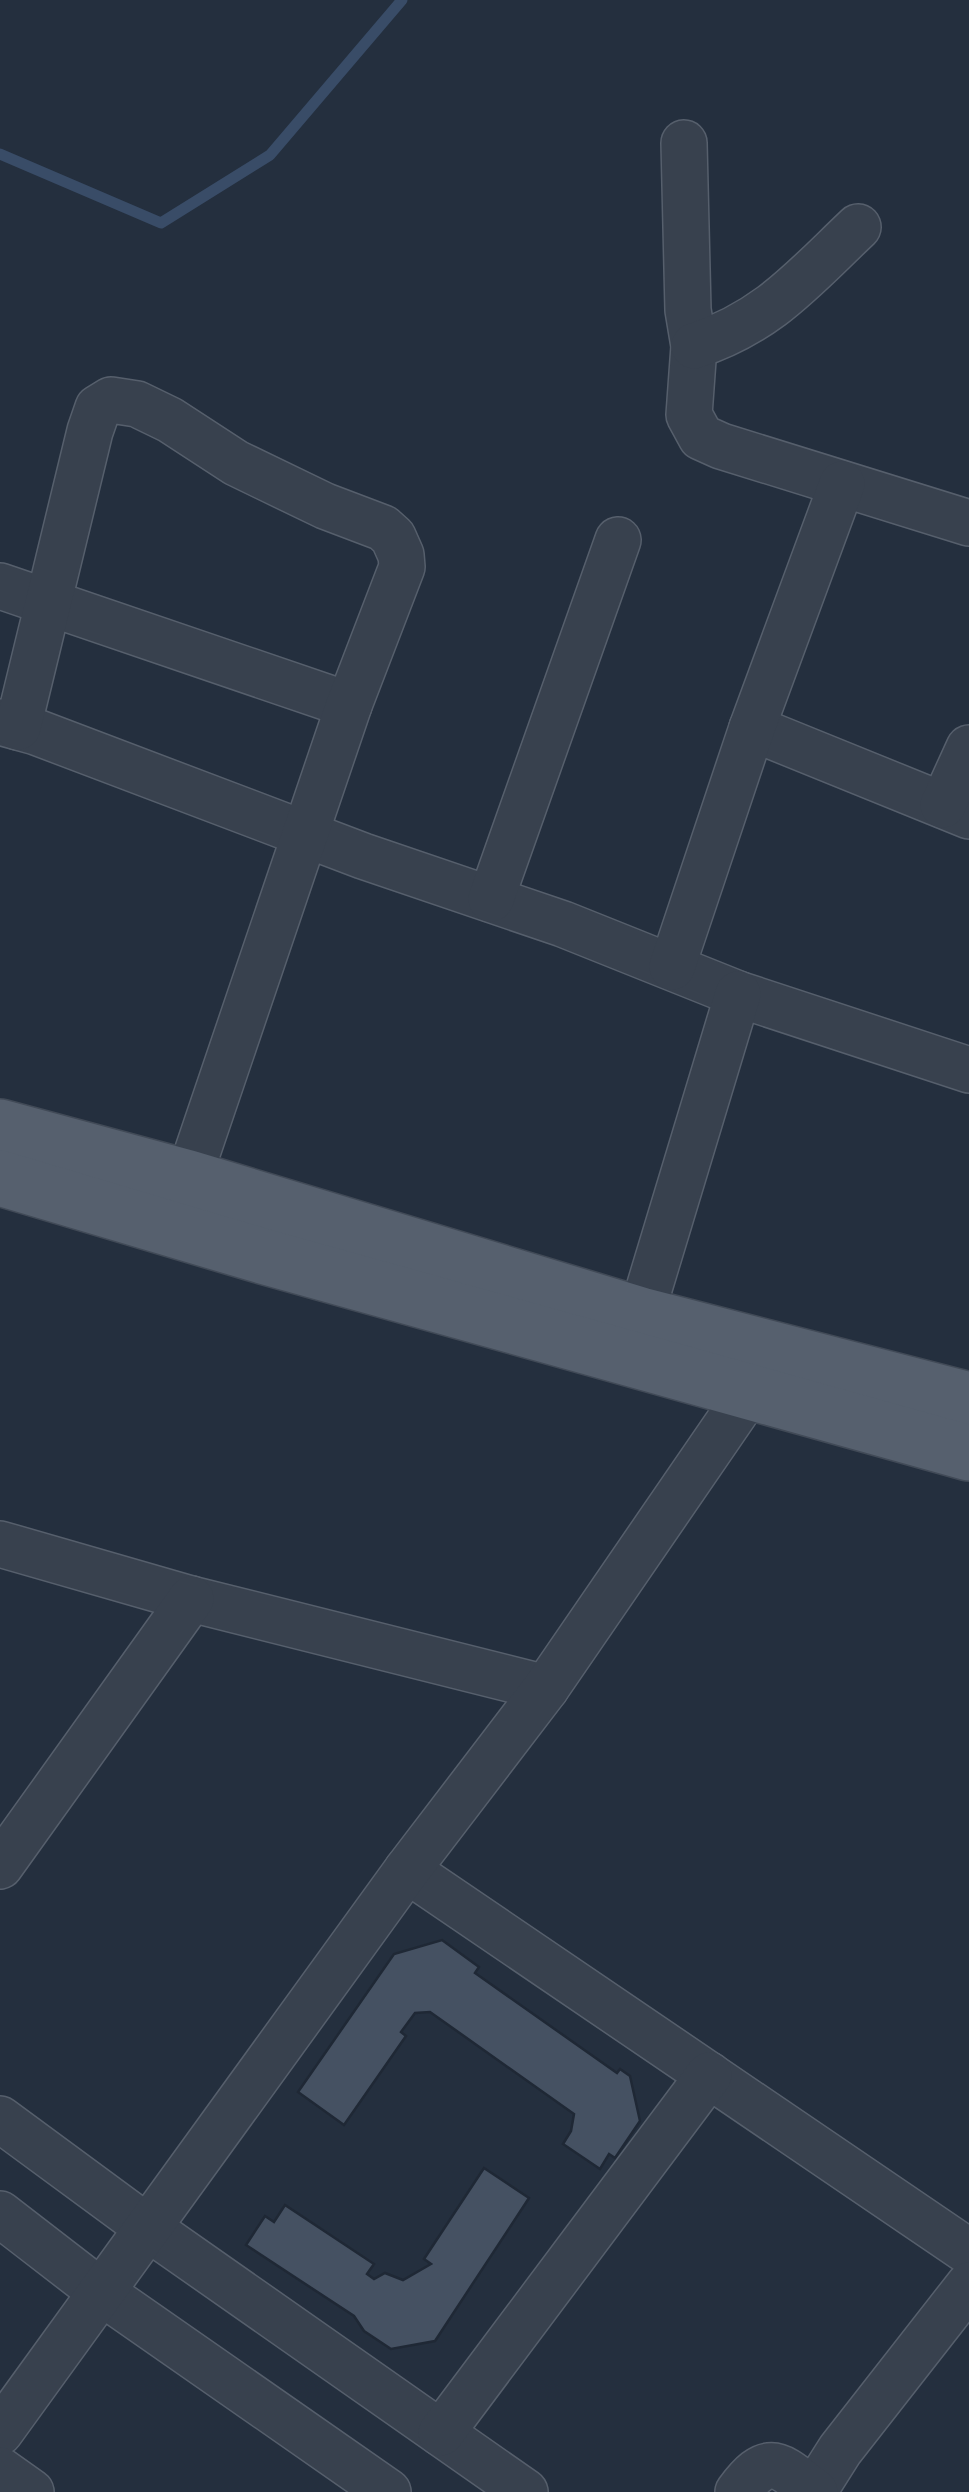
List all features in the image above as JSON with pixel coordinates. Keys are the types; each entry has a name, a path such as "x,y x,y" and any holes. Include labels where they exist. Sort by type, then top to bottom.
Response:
{"main road":[{"path":"0,1126 189,1178 641,1316 763,1373 969,1453"},
{"path":"9,1190 763,1373 969,1400"}],"street":[{"path":"684,142 688,310 694,346 690,415 701,437 969,523"},
{"path":"694,346 727,335 771,310 858,228"},
{"path":"170,1229 189,1178 306,834 349,705 402,567 402,555 384,528 325,506 236,463 170,420 137,404 111,400 98,408 50,602 9,725 306,834 672,966 738,994 969,1070"},
{"path":"672,966 752,728 842,484"},
{"path":"491,900 618,540"},
{"path":"0,586 349,705"},
{"path":"752,728 956,811 969,748"},
{"path":"641,1316 738,994"},
{"path":"0,2432 408,1870 546,1688 763,1373"},
{"path":"0,1544 191,1598 546,1688"},
{"path":"0,1866 191,1598"},
{"path":"408,1870 708,2075 967,2285 840,2450 815,2492 780,2466 754,2470 738,2492"},
{"path":"441,2433 708,2075"},
{"path":"0,2119 148,2228 525,2492"},
{"path":"0,2214 101,2292 388,2492"},
{"path":"0,2470 31,2492"}],"building":[{"path":"442,1940 479,1967 475,1973 617,2073 620,2069 630,2076 640,2121 615,2158 609,2154 600,2169 563,2144 571,2131 574,2114 430,2012 415,2013 401,2032 406,2036 344,2125 298,2092 394,1954"},
{"path":"484,2168 529,2198 435,2341 391,2349 364,2331 354,2316 246,2245 265,2216 274,2222 285,2205 374,2264 367,2274 374,2279 385,2273 403,2280 431,2264 424,2259"}],"waterway":[{"path":"0,154 161,223 270,155 402,0"}]}
